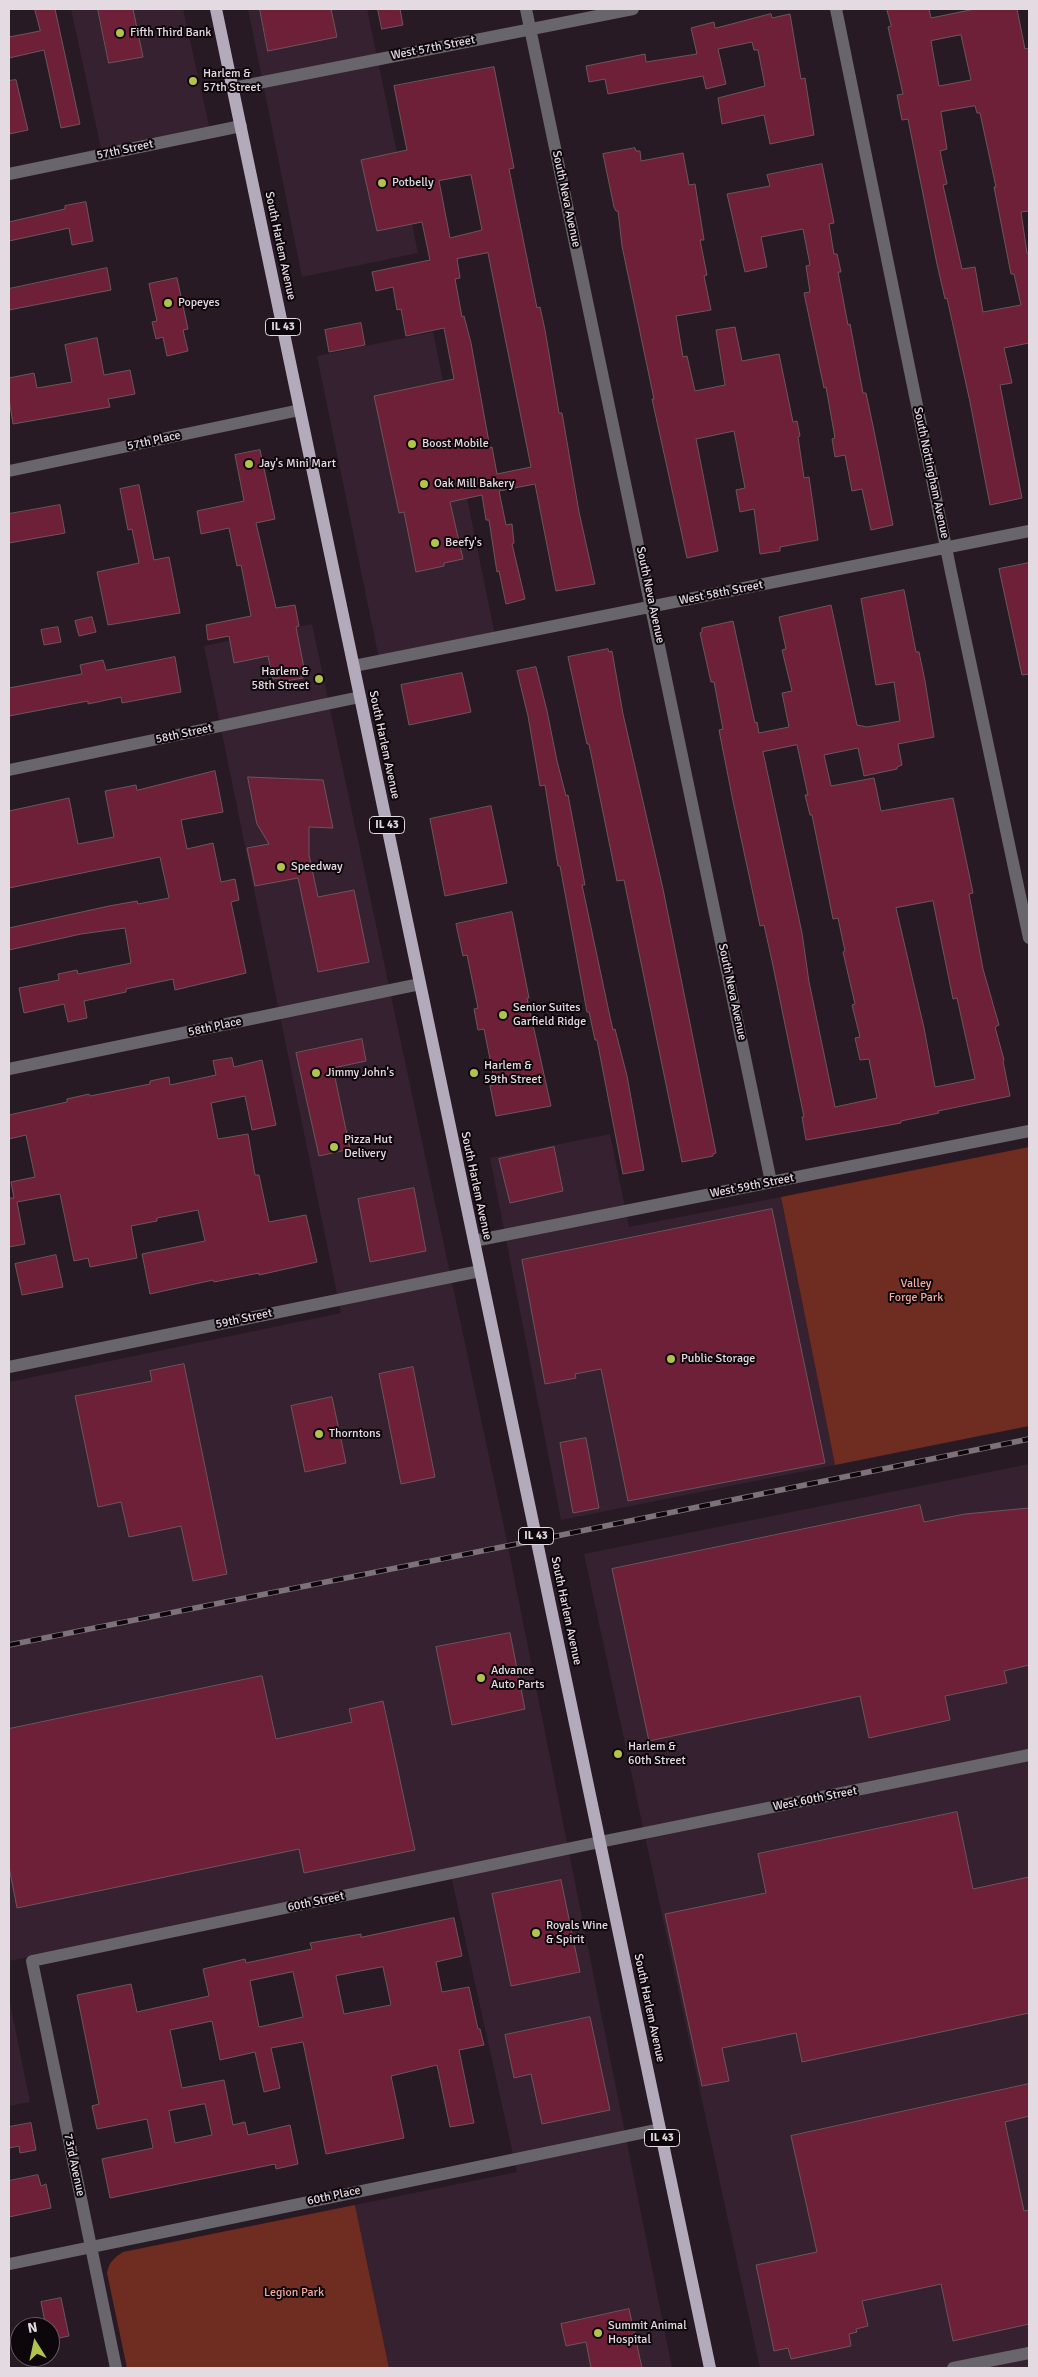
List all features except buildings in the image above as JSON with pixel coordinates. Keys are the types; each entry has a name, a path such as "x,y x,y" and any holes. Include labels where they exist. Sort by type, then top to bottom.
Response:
{"main road":[{"name":"South Harlem Avenue","path":"216,9 710,2368"}],"street":[{"name":"South Neva Avenue","path":"526,9 771,1182"},
{"name":"West 57th Street","path":"233,88 633,9"},
{"name":"South Nottingham Avenue","path":"836,9 946,548 1029,938"},
{"name":"57th Street","path":"9,174 240,126"},
{"name":"57th Place","path":"9,471 300,410"},
{"name":"West 58th Street","path":"354,666 1029,531"},
{"name":"58th Street","path":"9,770 360,698"},
{"name":"58th Place","path":"9,1069 420,984"},
{"name":"West 59th Street","path":"474,1241 1029,1131"},
{"name":"59th Street","path":"9,1367 480,1271"},
{"name":"West 60th Street","path":"600,1842 1029,1755"},
{"name":"60th Street","path":"32,1961 600,1842"},
{"name":"73rd Avenue","path":"32,1961 116,2368"},
{"name":"60th Place","path":"9,2264 660,2129"},
{"path":"953,2368 1029,2353"}],"shaded area":[{"path":"71,9 183,9 210,130 102,153"},
{"path":"248,9 367,9 418,253 302,277"},
{"path":"433,332 496,640 380,664 317,356"},
{"path":"312,624 504,1527 672,2368 389,2368 355,2205 517,2172 450,1871 9,1961 9,1382 341,1313 204,646"},
{"path":"610,1134 629,1227 781,1197 835,1465 561,1520 490,1158"},
{"path":"1029,1464 1029,2368 760,2368 584,1554"},
{"path":"9,1998 30,2102 9,2106"}],"green space":[{"name":"Valley Forge Park","path":"1029,1147 1029,1426 835,1465 781,1197"},
{"name":"Legion Park","path":"355,2205 389,2368 127,2368 107,2273 111,2263 120,2254"}],"railway":[{"path":"9,1645 537,1540 1029,1439"}],"place":[{"name":"Fifth Third Bank","path":"120,33"},
{"name":"Harlem & 57th Street","path":"193,81"},
{"name":"Potbelly","path":"382,183"},
{"name":"Popeyes","path":"168,303"},
{"name":"Boost Mobile","path":"412,444"},
{"name":"Jay's Mini Mart","path":"249,464"},
{"name":"Oak Mill Bakery","path":"424,484"},
{"name":"Beefy's","path":"435,543"},
{"name":"Harlem & 58th Street","path":"319,679"},
{"name":"Speedway","path":"281,867"},
{"name":"Senior Suites Garfield Ridge","path":"503,1015"},
{"name":"Jimmy John's","path":"316,1073"},
{"name":"Harlem & 59th Street","path":"474,1073"},
{"name":"Pizza Hut Delivery","path":"334,1147"},
{"name":"Public Storage","path":"671,1359"},
{"name":"Thorntons","path":"319,1434"},
{"name":"Advance Auto Parts","path":"481,1678"},
{"name":"Harlem & 60th Street","path":"618,1754"},
{"name":"Royals Wine & Spirit","path":"536,1933"},
{"name":"Summit Animal Hospital","path":"598,2333"}]}
